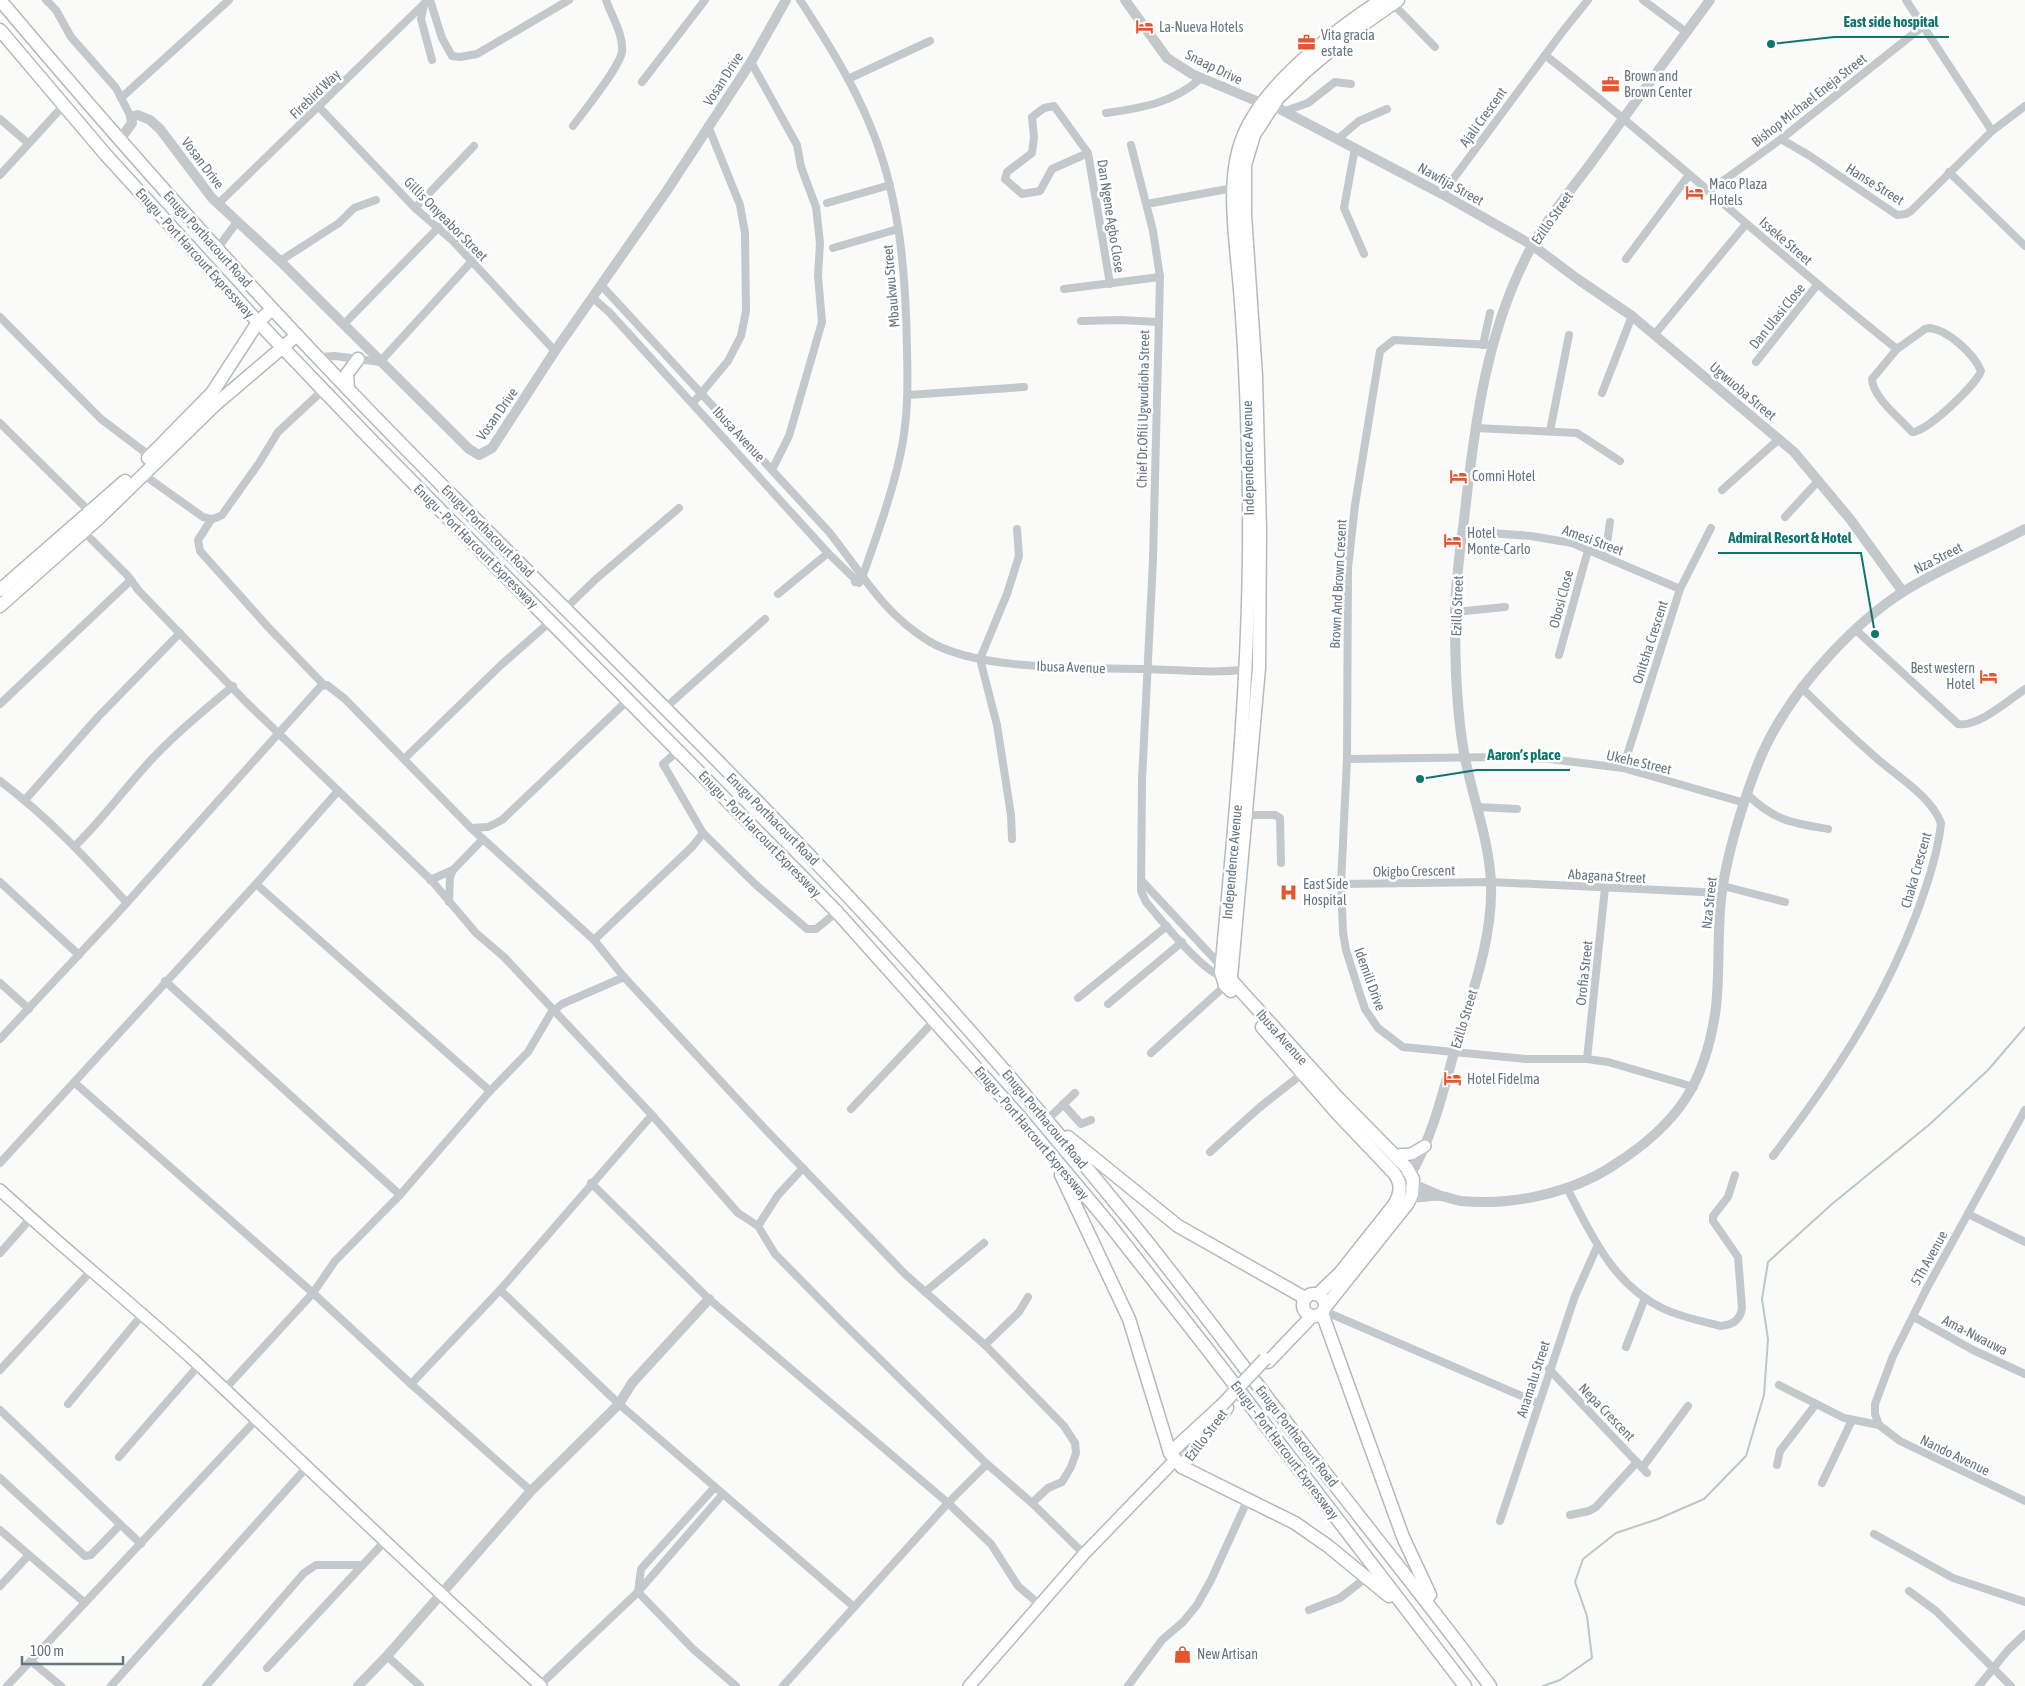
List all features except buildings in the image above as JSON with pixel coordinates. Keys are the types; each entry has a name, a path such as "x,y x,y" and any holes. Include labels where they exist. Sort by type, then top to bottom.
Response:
{"main road":[{"name":"Enugu Porthacourt Road","path":"0,0 119,141 318,358 873,923 1048,1121 1139,1232 1445,1624 1490,1685"},
{"name":"Independence Avenue","path":"1253,668 1247,411 1233,188 1240,145 1248,125 1318,48 1386,4"},
{"name":"Enugu - Port Harcourt Expressway","path":"0,30 183,242 322,390 629,699 837,912 934,1020 1050,1152 1213,1357 1465,1686"},
{"path":"38,75 53,63"},
{"name":"Independence Avenue","path":"1227,976 1253,668 1260,530 1256,376 1243,177 1254,135 1267,104"},
{"path":"95,515 212,393 258,322 272,309"},
{"path":"0,606 80,528 144,475 216,404 297,335"},
{"path":"348,389 347,374 358,359"},
{"path":"0,590 39,554 80,528"},
{"name":"Independence Avenue","path":"1227,976 1246,815 1243,797"},
{"name":"Ibusa Avenue","path":"1227,976 1302,1074 1402,1189"},
{"name":"Ibusa Avenue","path":"1227,976 1338,1098 1395,1155 1412,1179"},
{"path":"1048,1121 1178,1226 1316,1309"},
{"path":"1395,1155 1411,1154 1425,1146"},
{"path":"1050,1152 1129,1319 1176,1460 1295,1523 1404,1606"},
{"path":"1412,1179 1402,1189 1357,1252 1318,1294 1311,1294 1403,1537 1417,1571 1445,1624"},
{"name":"Ezillo Street","path":"1176,1460 1266,1360 1383,1237 1402,1189"},
{"path":"0,1190 199,1365 386,1540 439,1594 541,1686"},
{"name":"Ezillo Street","path":"1176,1460 1205,1433 1224,1407"},
{"path":"969,1686 1084,1554 1176,1460"}],"street":[{"path":"121,98 229,0"},
{"path":"427,1 448,51 452,56 460,57 477,54 570,0"},
{"path":"573,126 614,68 622,52 620,35 606,0"},
{"path":"642,82 705,0"},
{"name":"Vosan Drive","path":"131,117 138,115 150,120 160,129 218,204 280,261 468,449 479,455 492,448 555,351 666,192 751,62 786,0"},
{"name":"Mbaukwu Street","path":"800,0 848,79 871,126 890,186 902,253 907,322 908,395 898,464 888,502 863,575 855,582"},
{"name":"Snaap Drive","path":"1125,0 1164,56 1201,78 1267,104"},
{"name":"Ajali Crescent","path":"1442,194 1574,16 1588,0"},
{"path":"1643,0 1686,32"},
{"name":"Ezillo Street","path":"1412,1179 1425,1146 1484,952 1490,917 1491,882 1486,836 1465,757 1456,669 1455,612 1463,531 1488,345 1532,245 1710,0"},
{"path":"1906,0 1992,131"},
{"path":"48,1 61,17 67,31 107,76 131,117 132,123 119,141"},
{"path":"427,1 421,19 432,60"},
{"name":"Firebird Way","path":"218,204 319,108 427,1"},
{"path":"1386,4 1435,47"},
{"name":"Bishop Michael Eneja Street","path":"1709,191 1781,139 1922,27"},
{"path":"848,79 930,41"},
{"name":"Isseke Street","path":"1545,55 1624,117 1689,176 1709,191 1817,285 1897,349"},
{"path":"751,62 797,146 801,167 816,207 820,244 818,276 822,322 789,436 772,470"},
{"path":"1106,112 1148,106 1187,90 1201,78"},
{"path":"1285,111 1308,103 1335,82 1351,84"},
{"name":"Nawfija Street","path":"1267,104 1338,138 1532,245"},
{"path":"0,174 64,105"},
{"path":"1054,106 1088,153 1052,170 1040,191 1022,194 1006,179 1007,172 1032,153 1034,137 1032,117 1044,108 1054,106"},
{"name":"Hanse Street","path":"1781,139 1810,156 1897,215 1906,214 1992,131 2025,106"},
{"name":"Gillis Onyeabor Street","path":"319,108 415,208 439,227 555,351"},
{"path":"1338,138 1359,121 1386,109"},
{"path":"0,119 28,143"},
{"path":"693,403 728,362 741,336 746,311 745,233 740,204 730,174 708,126"},
{"name":"Chief Dr.Ofili Ugwudioha Street","path":"1131,145 1135,153 1153,231 1160,277 1149,669"},
{"path":"415,208 474,146"},
{"path":"1355,148 1344,210 1364,254"},
{"name":"Dan Ngene Agbo Close","path":"1088,153 1110,284"},
{"path":"1949,172 2025,246"},
{"path":"1626,259 1689,176"},
{"path":"827,204 890,186"},
{"path":"1152,203 1233,188"},
{"path":"280,261 339,222 354,208 376,200"},
{"path":"217,250 237,222"},
{"path":"1655,334 1746,224"},
{"path":"344,324 439,227"},
{"path":"833,248 898,229"},
{"name":"Ugwuoba Street","path":"1532,245 1655,334 1779,439 1819,480 1904,592"},
{"path":"318,358 358,359 380,362 472,261"},
{"path":"1064,289 1160,277"},
{"name":"Dan Ulasi Close","path":"1756,362 1817,285"},
{"name":"Ibusa Avenue","path":"602,286 829,532 863,575 868,587 886,608 929,642 980,659 1042,667 1253,668"},
{"name":"Ibusa Avenue","path":"593,298 609,312 693,403 855,582 868,587"},
{"path":"1488,345 1490,312"},
{"path":"1602,393 1632,316"},
{"path":"0,317 102,418 150,456"},
{"path":"1081,321 1120,320 1158,322"},
{"path":"1936,328 1949,336 1977,363 1980,370 1979,374 1937,418 1921,430 1912,432 1882,398 1872,383 1876,373 1897,349 1925,329 1936,328"},
{"path":"1550,431 1569,335"},
{"name":"Brown And Brown Cresent","path":"1347,759 1348,568 1355,505 1380,351 1394,340 1488,345"},
{"path":"908,395 1024,387"},
{"path":"322,390 278,432 259,463 222,515 211,520 198,540 200,551 268,627 324,685 336,691 471,828 594,940 624,977 803,1168 925,1292 985,1345 1064,1426 1076,1443 1074,1460 1065,1480 1048,1488 1032,1503"},
{"path":"0,423 95,515"},
{"path":"1477,428 1577,433 1620,461"},
{"path":"1722,490 1779,439"},
{"path":"144,475 203,517 211,520"},
{"path":"1785,517 1819,480"},
{"path":"566,609 596,580 679,508"},
{"path":"1605,557 1610,522"},
{"path":"80,528 280,735 430,880 476,934 504,957 652,1116 738,1213 758,1226 775,1254 987,1464 1032,1503 1084,1554"},
{"name":"Onitsha Crescent","path":"1623,768 1680,589 1711,528"},
{"path":"1012,839 1011,815 998,725 980,659 1007,594 1019,556 1017,529"},
{"name":"Nza Street","path":"1402,1189 1459,1200 1486,1202 1568,1188 1608,1170 1640,1148 1670,1120 1694,1087 1704,1063 1716,1006 1722,890 1746,799 1771,734 1801,687 1823,662 1856,630 1904,592 2025,529"},
{"name":"Amesi Street","path":"1463,531 1551,538 1588,550 1680,589"},
{"name":"Obosi Close","path":"1559,655 1588,550"},
{"path":"778,594 828,553"},
{"path":"0,704 131,580"},
{"path":"1455,612 1506,607"},
{"path":"664,709 765,619"},
{"path":"404,759 501,665 551,621"},
{"path":"1856,630 1958,724 1970,724 1976,721 2025,689"},
{"path":"25,800 98,717 180,633"},
{"name":"Ibusa Avenue","path":"1149,669 1142,780 1142,896 1167,926 1210,970 1227,976"},
{"path":"0,1039 127,903 324,685"},
{"path":"75,846 95,827 142,770 186,725 232,686"},
{"name":"Chaka Crescent","path":"1773,1156 1853,1045 1882,992 1909,934 1926,885 1941,823 1937,813 1924,799 1872,755 1801,687"},
{"path":"471,828 488,827 502,820 629,699"},
{"path":"679,750 663,764 703,833 754,883 808,929 816,929 837,912"},
{"path":"1341,884 1347,759 1465,757"},
{"name":"Ukehe Street","path":"1465,757 1550,759 1623,768 1746,799"},
{"path":"0,781 25,800 75,846 127,903"},
{"path":"0,1163 256,884 338,791"},
{"path":"1746,799 1782,820 1828,829"},
{"path":"1478,807 1517,809"},
{"path":"1246,815 1275,815 1280,818 1280,863"},
{"path":"594,940 692,847 703,833"},
{"path":"430,880 453,870 484,839"},
{"path":"449,902 450,877 453,870"},
{"name":"Ibusa Avenue","path":"1142,881 1169,908 1227,976"},
{"path":"0,882 79,955"},
{"name":"Okigbo Crescent","path":"1341,884 1491,882"},
{"name":"Abagana Street","path":"1491,882 1605,888 1722,890 1786,902"},
{"path":"256,884 490,1091"},
{"name":"Idemili Drive","path":"1341,884 1346,950 1370,1018 1385,1034 1403,1047 1454,1052"},
{"name":"Orofia Street","path":"1587,1060 1605,888"},
{"path":"1078,998 1167,926"},
{"path":"1108,1004 1182,942"},
{"path":"1151,1053 1227,976"},
{"path":"224,1390 313,1293 335,1261 400,1196 490,1091 528,1052 544,1022 554,1010 580,995 624,977"},
{"path":"165,981 400,1196"},
{"path":"0,983 29,1009"},
{"path":"851,1108 934,1020"},
{"path":"1454,1052 1526,1059 1608,1062 1694,1087"},
{"path":"1210,1152 1260,1107 1302,1074"},
{"path":"75,1083 313,1293 411,1384 532,1491"},
{"path":"1048,1121 1075,1093"},
{"path":"1063,1104 1081,1124 1091,1120"},
{"name":"5Th Avenue","path":"1879,1425 1875,1414 1875,1404 1894,1356 1926,1288 2025,1110"},
{"path":"411,1384 500,1290 591,1183 652,1116"},
{"path":"758,1226 778,1196 803,1168"},
{"path":"1568,1188 1597,1247 1618,1276 1645,1298 1681,1316 1720,1326 1729,1325 1741,1316 1742,1308 1738,1257 1713,1221 1716,1211 1728,1197 1735,1175"},
{"path":"1402,1189 1412,1179 1440,1196"},
{"path":"591,1183 709,1299 948,1503 990,1544 1018,1586 1039,1604"},
{"path":"1968,1214 2025,1242"},
{"path":"0,1253 31,1218"},
{"path":"925,1292 984,1243"},
{"name":"Anamalu Street","path":"1500,1521 1549,1369 1575,1296 1597,1247"},
{"path":"0,1370 91,1271"},
{"path":"500,1290 619,1404 722,1495 853,1606"},
{"path":"985,1345 1019,1312 1028,1297"},
{"path":"1626,1347 1645,1298"},
{"path":"358,1686 388,1656 439,1594 532,1491 619,1404 632,1383 709,1299"},
{"path":"1316,1309 1538,1403"},
{"path":"68,1404 142,1315"},
{"name":"Ama-Nwauwa","path":"1914,1317 1972,1350 2025,1374"},
{"path":"119,1457 199,1365"},
{"name":"Nepa Crescent","path":"1549,1369 1642,1468"},
{"path":"1779,1385 1852,1420 1879,1425"},
{"path":"1777,1465 1780,1451 1816,1404"},
{"path":"1570,1516 1596,1507 1642,1468 1688,1406"},
{"path":"0,1410 141,1544"},
{"path":"7,1686 256,1420"},
{"path":"1822,1483 1852,1420"},
{"name":"Nando Avenue","path":"1879,1425 1891,1436 1909,1446 2025,1501"},
{"path":"783,1686 853,1606 948,1503 987,1464"},
{"path":"111,1686 307,1467"},
{"path":"0,1478 85,1556 91,1555 120,1525"},
{"path":"638,1592 642,1569 714,1488"},
{"path":"541,1686 638,1592 722,1495"},
{"path":"1128,1686 1162,1640 1183,1622 1197,1605 1211,1580 1248,1499"},
{"path":"0,1530 85,1603"},
{"path":"1874,1534 1953,1578 2025,1602"},
{"path":"268,1668 386,1540"},
{"path":"0,1586 28,1556"},
{"path":"206,1686 304,1573 316,1565 362,1565"},
{"path":"1309,1610 1340,1598 1367,1577"},
{"path":"1909,1591 1936,1611 1994,1666 2011,1686"},
{"path":"638,1592 693,1649 736,1686"},
{"path":"1979,1686 1994,1666 2025,1634"},
{"path":"388,1656 420,1686"},
{"path":"31,1661 61,1686"}],"waterway":[{"path":"1543,1686 1560,1680 1592,1658 1587,1616 1575,1582 1583,1559 1616,1533 1658,1519 1704,1499 1746,1456 1764,1395 1768,1339 1762,1299 1768,1262 1832,1204 1930,1124 1988,1070 2025,1027"}],"place":[{"name":"La-Nueva Hotels","path":"1145,27"},
{"name":"Vita gracia estate","path":"1307,43"},
{"name":"East side hospital","path":"1771,44"},
{"name":"Brown and Brown Center","path":"1610,84"},
{"name":"Maco Plaza Hotels","path":"1695,192"},
{"name":"Comni Hotel","path":"1458,476"},
{"name":"Hotel Monte-Carlo","path":"1453,541"},
{"name":"Admiral Resort & Hotel","path":"1875,634"},
{"name":"Best western Hotel","path":"1989,676"},
{"name":"Aaron’s place","path":"1420,779"},
{"name":"East Side Hospital","path":"1289,892"},
{"name":"Hotel Fidelma","path":"1453,1079"},
{"name":"New Artisan","path":"1183,1654"}]}
